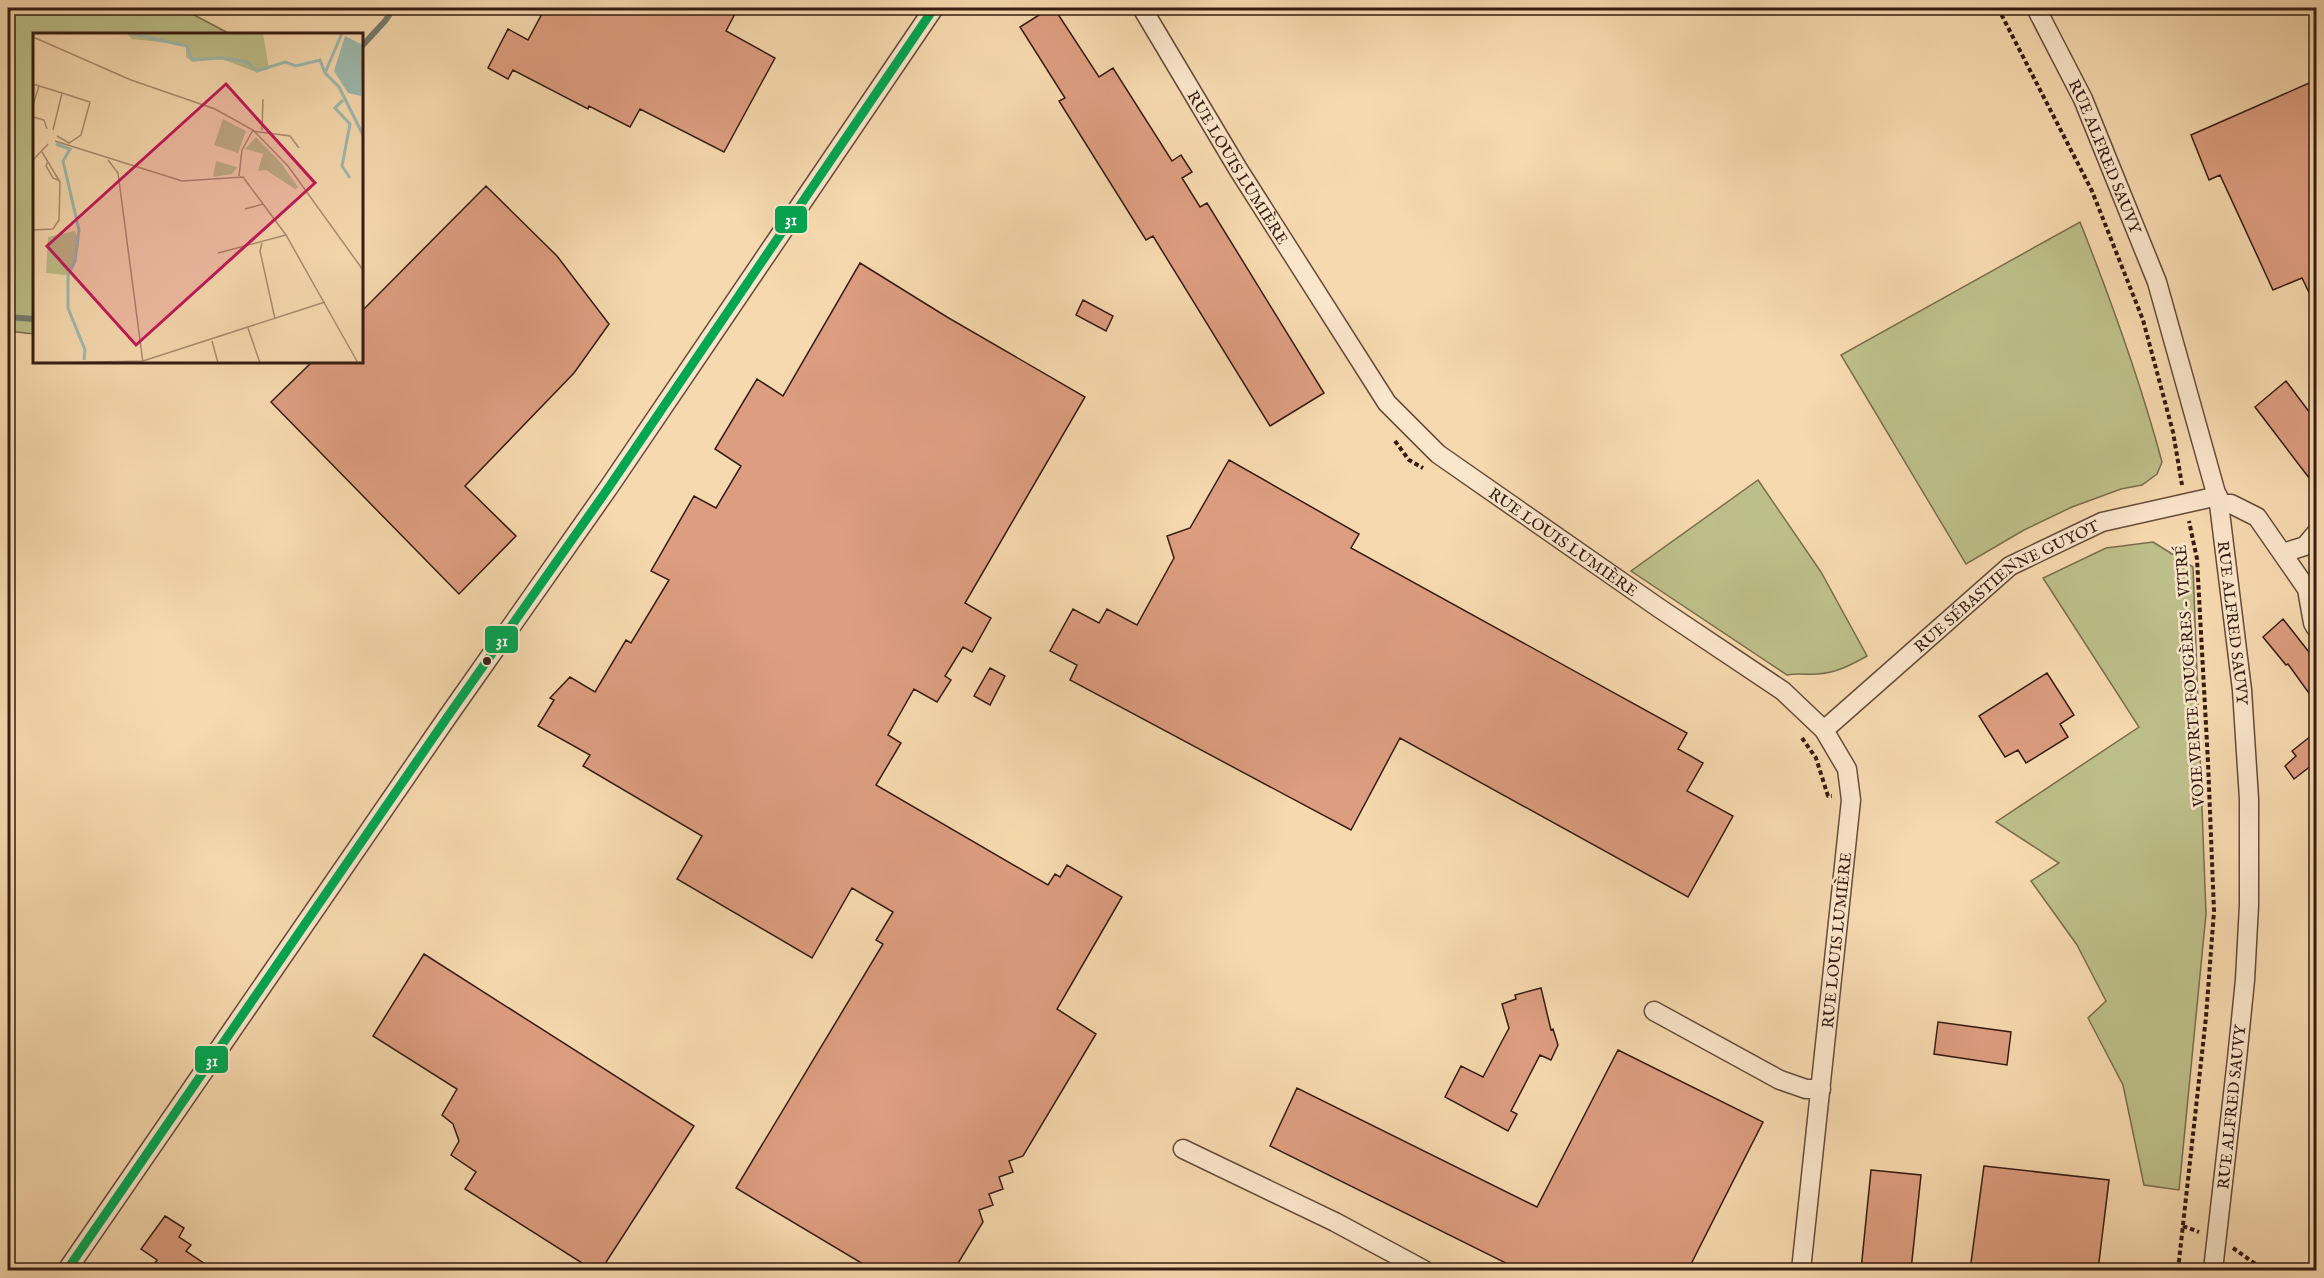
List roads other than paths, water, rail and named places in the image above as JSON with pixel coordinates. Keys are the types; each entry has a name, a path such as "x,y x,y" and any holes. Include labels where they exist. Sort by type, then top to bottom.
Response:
{"street":[{"path":"67,1270 433,738 609,488 934,8"},
{"name":"RUE LOUIS LUMIÈRE","path":"1142,8 1238,170 1387,403 1438,454 1783,691 1824,730 1847,769 1851,800 1801,1270"},
{"name":"RUE ALFRED SAUVY","path":"2036,8 2084,99 2157,282 2218,500 2242,690 2249,799 2249,905 2239,1048 2213,1270"},
{"path":"2218,500 2231,504 2257,518 2307,589 2316,628"},
{"name":"RUE SÉBASTIENNE GUYOT","path":"1824,730 2010,566 2102,522 2185,503 2218,500"},
{"path":"2283,553 2305,546 2316,533"},
{"path":"1654,1011 1780,1080 1806,1089 1821,1089"},
{"path":"1183,1149 1335,1222 1424,1270"}],"waterway":[{"path":"363,45 394,8"},
{"path":"8,317 33,319"}]}
